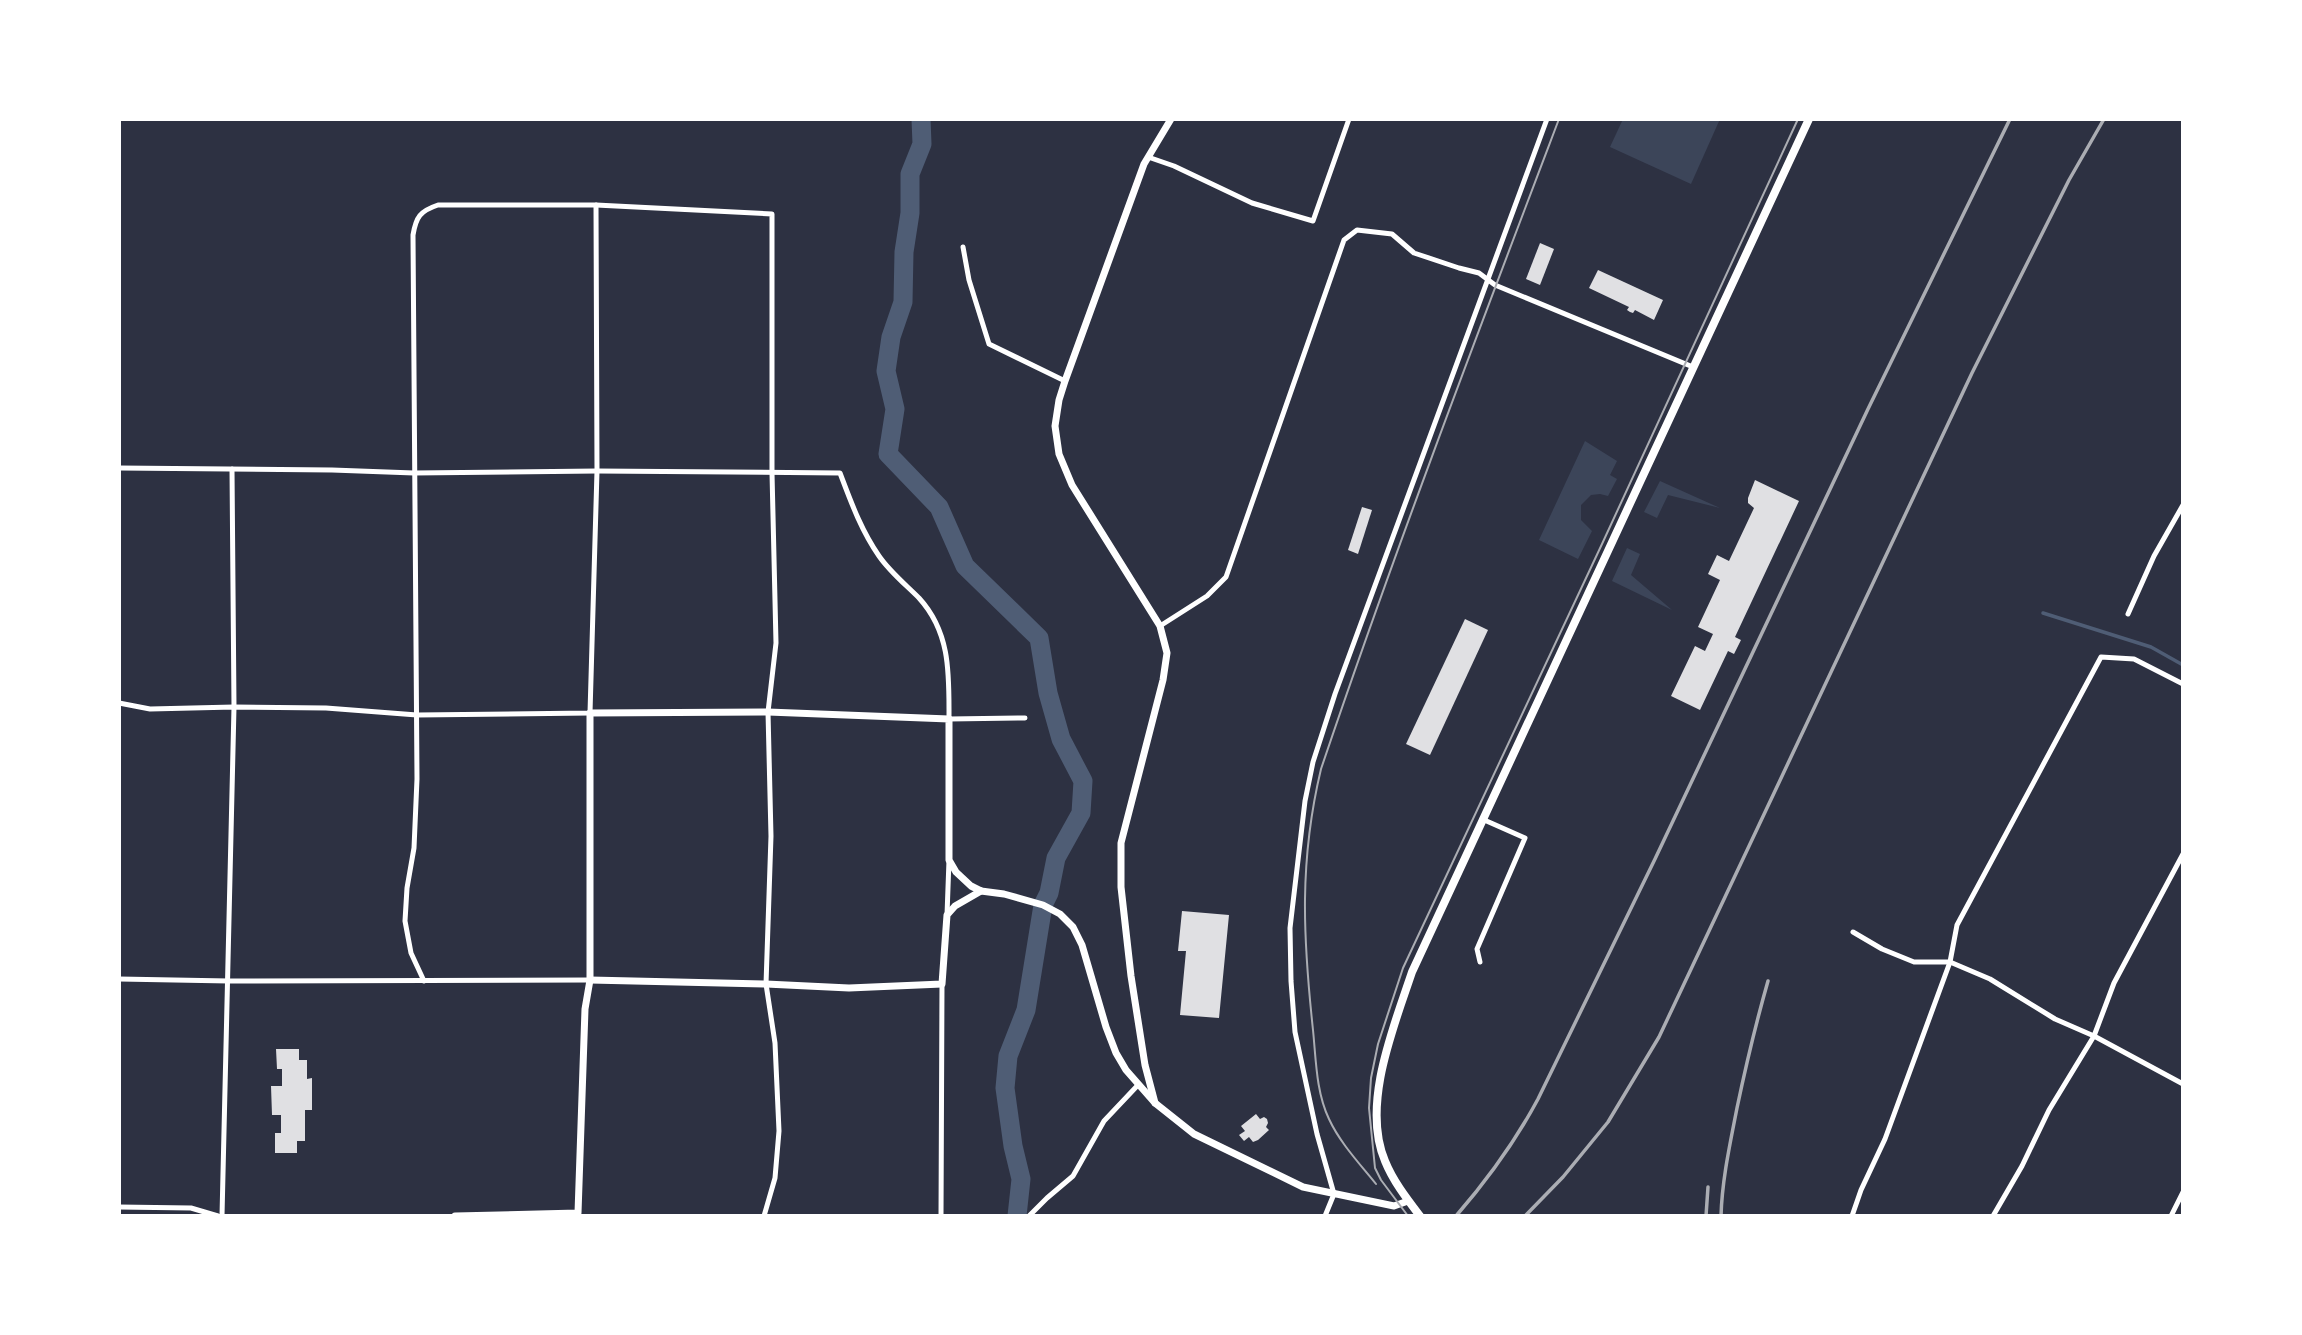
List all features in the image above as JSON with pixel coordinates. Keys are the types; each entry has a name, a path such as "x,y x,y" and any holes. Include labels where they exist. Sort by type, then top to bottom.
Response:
{"main road":[{"path":"1420,1216 1391,1172 1377,1132 1379,1090 1390,1039 1412,972 1809,119"}],"street":[{"path":"1155,1103 1145,1065 1131,976 1121,887 1121,843 1163,680 1167,653 1160,626 1072,485 1059,454 1055,425 1065,381 1148,157 1171,119"},
{"path":"1148,157 1174,166 1252,204 1313,221 1349,119"},
{"path":"1325,1216 1334,1194 1317,1134 1295,1032 1291,981 1290,928 1305,801 1313,762 1335,694 1547,119"},
{"path":"424,981 411,953 405,921 414,848 417,715 415,220 425,209 438,205 596,205 772,214 772,473 776,643 768,712 771,836 766,984 775,1043 779,1131 775,1178 764,1216"},
{"path":"455,1216 578,1214 585,1009 590,980 590,713 597,471 596,205"},
{"path":"1160,626 1207,596 1226,578 1344,240 1357,230 1392,234 1414,253 1479,273 1507,290 1693,368"},
{"path":"963,247 969,280 989,344 1065,381"},
{"path":"119,468 414,473 840,473 863,530 892,573 920,600 937,625 946,647 949,670 949,860 942,984 941,1216"},
{"path":"119,1208 191,1208 220,1216 229,981 234,706 232,469"},
{"path":"2128,614 2154,556 2183,505"},
{"path":"1852,1216 1885,1139 1950,962 1958,925 2101,657 2134,659 2183,684"},
{"path":"119,703 150,709 234,706 327,708 417,715 768,712 949,719 1025,718"},
{"path":"1480,962 1478,949 1525,838 1482,819"},
{"path":"1993,1216 2022,1167 2049,1110 2094,1036 2114,983 2183,854"},
{"path":"949,860 956,872 971,886 981,891 1004,894 1043,905 1060,914 1073,927 1082,945 1116,1053 1138,1085 1155,1103 1194,1134 1303,1187 1394,1206 1408,1200"},
{"path":"947,915 955,906 981,891"},
{"path":"1853,933 1914,962 1950,962 1990,979 2055,1019 2094,1036 2183,1084"},
{"path":"119,979 590,980 849,988 942,984"},
{"path":"1029,1216 1073,1176 1104,1121 1138,1085"},
{"path":"2171,1216 2183,1192"}],"shaded area":[{"path":"1623,119 1720,119 1691,184 1610,147"},
{"path":"1585,441 1617,461 1610,475 1617,479 1608,496 1591,495 1581,505 1581,520 1592,531 1578,559 1539,540"},
{"path":"1660,481 1720,508 1668,495 1657,518 1644,512"},
{"path":"1627,548 1640,554 1631,575 1672,610 1612,581"}],"building":[{"path":"1540,243 1554,249 1540,285 1526,279"},
{"path":"1598,270 1663,300 1654,320 1635,310 1630,312 1627,310 1629,307 1589,288"},
{"path":"1755,480 1799,501 1735,637 1741,640 1734,654 1728,651 1700,710 1671,696 1695,646 1705,651 1713,634 1698,627 1720,580 1708,574 1717,555 1729,561 1754,508 1748,503 1748,498"},
{"path":"1362,507 1372,510 1358,554 1348,550"},
{"path":"1465,619 1488,630 1430,755 1406,744"},
{"path":"1182,911 1229,915 1219,1018 1180,1015 1186,951 1178,951"},
{"path":"276,1049 299,1049 299,1060 307,1060 307,1079 312,1078 312,1110 305,1110 305,1141 297,1141 297,1153 275,1153 275,1133 281,1133 281,1115 272,1115 271,1086 282,1086 282,1069 277,1069"},
{"path":"1256,1114 1260,1119 1267,1119 1266,1127 1269,1130 1258,1140 1253,1142 1249,1137 1244,1141 1239,1135 1245,1131 1241,1126"}],"waterway":[{"path":"921,119 922,144 910,174 910,213 904,252 903,302 891,337 886,371 895,409 888,454 939,507 965,566 1039,638 1048,693 1061,739 1083,781 1081,813 1056,858 1049,893 1043,905 1026,1010 1008,1056 1005,1088 1013,1146 1021,1179 1017,1216"},
{"path":"2043,613 2151,647 2183,665"}],"tram line":[{"path":"1376,1184 1334,1128 1319,1087 1305,931 1306,867 1314,803 1321,769 1378,605 1559,119"},
{"path":"1408,1216 1375,1168 1369,1108 1371,1078 1378,1044 1403,968 1798,119"}],"railway":[{"path":"1456,1216 1500,1160 1538,1099 2010,119"},
{"path":"1525,1216 1563,1177 1608,1122 1659,1037 1972,373 2069,180 2104,119"},
{"path":"1721,1216 1737,1108 1768,981"},
{"path":"1706,1216 1708,1187"}]}
